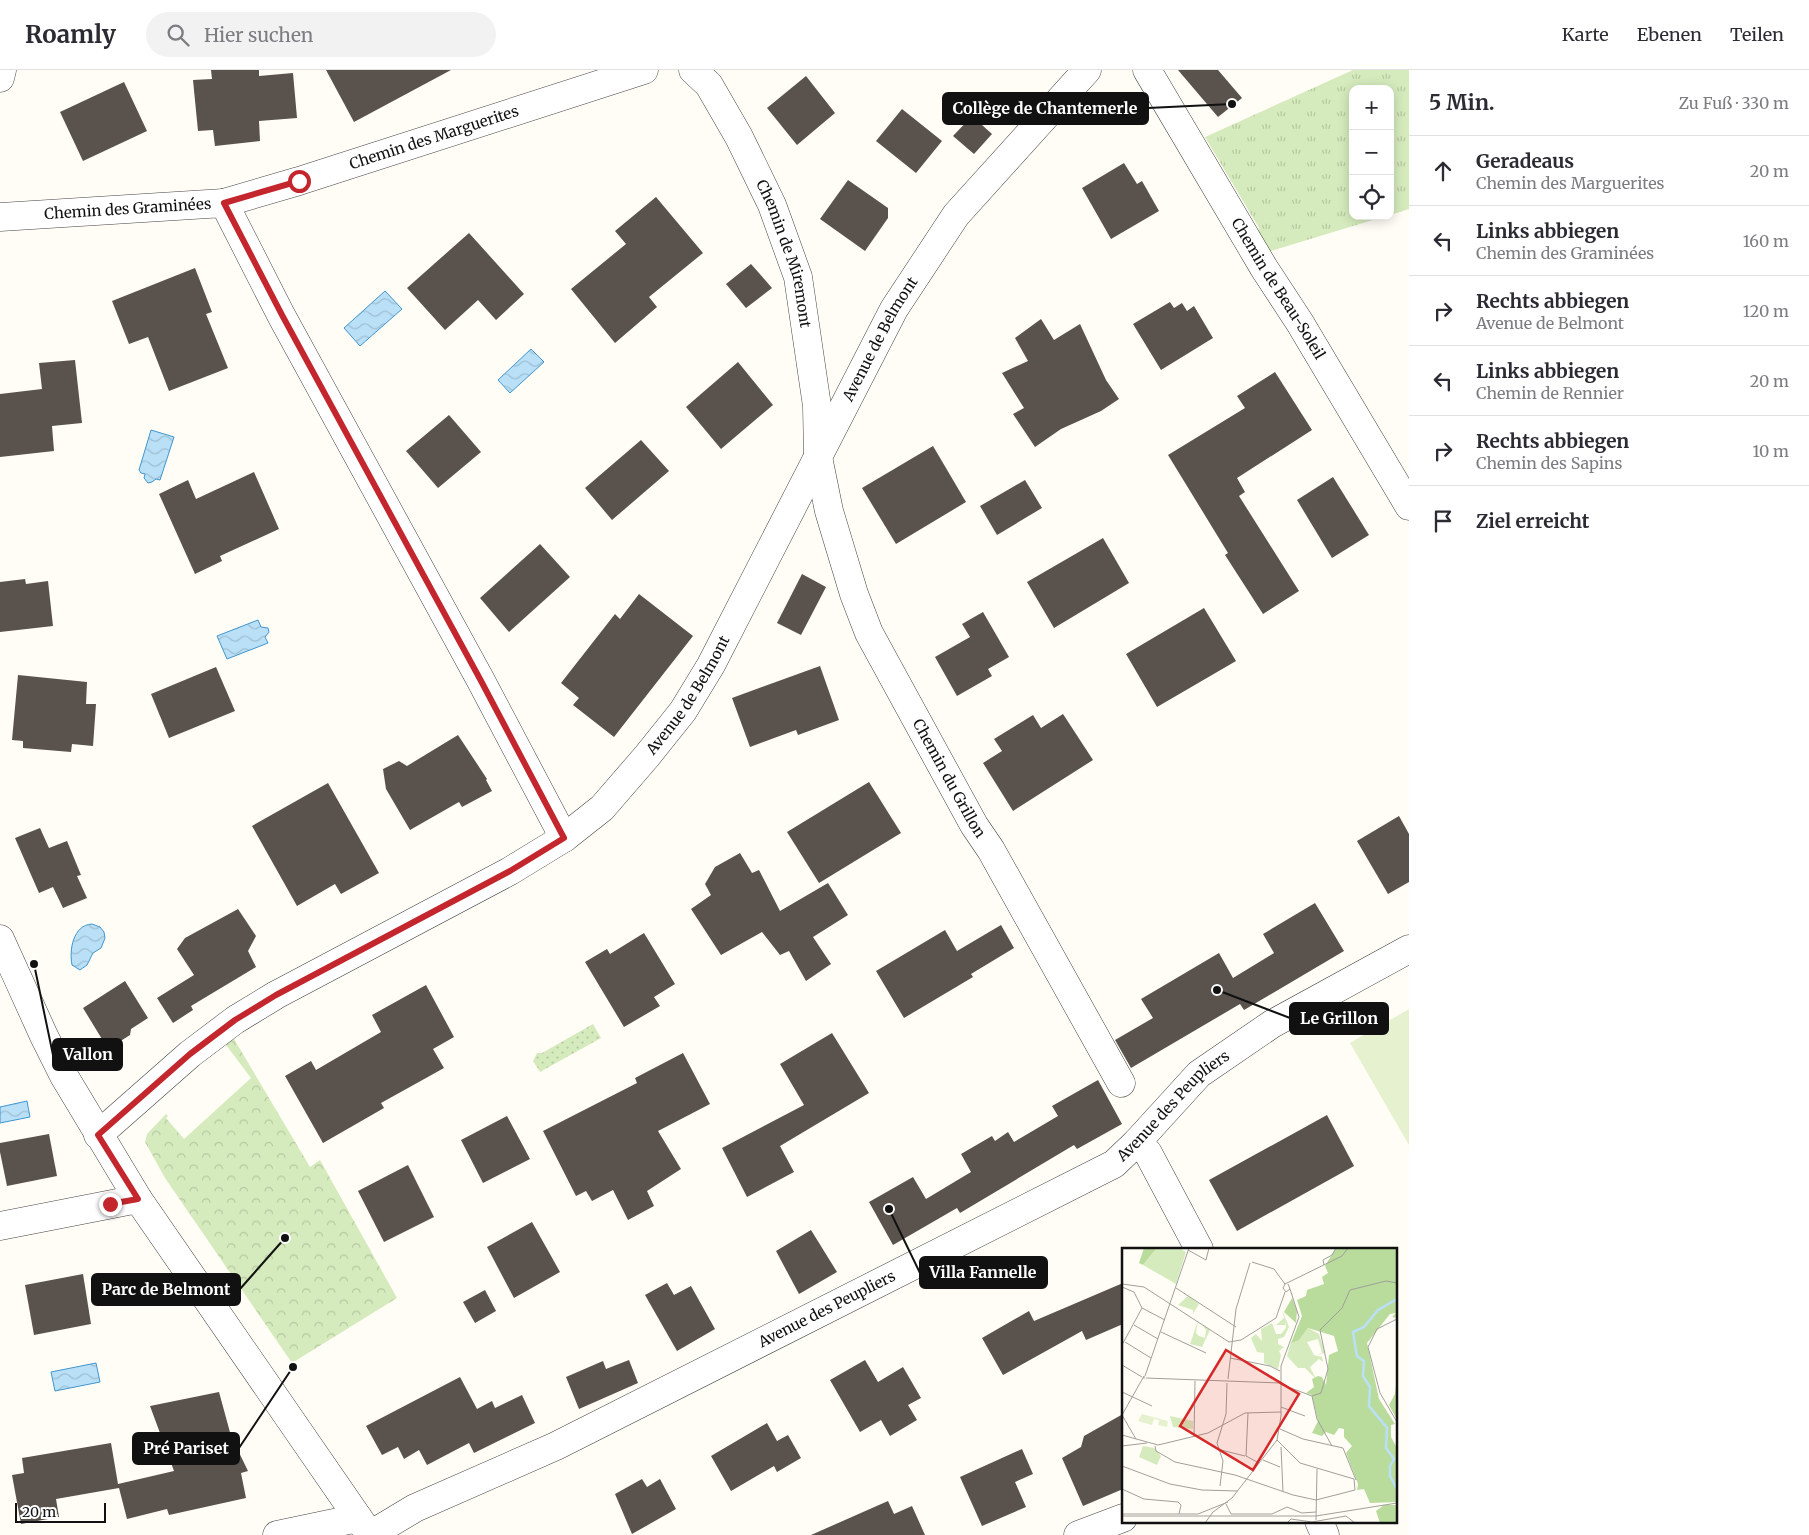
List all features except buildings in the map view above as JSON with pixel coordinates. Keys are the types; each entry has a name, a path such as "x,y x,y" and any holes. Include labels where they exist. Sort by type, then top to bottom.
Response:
{"street":[{"path":"0,78 2,70"},
{"name":"Chemin des Marguerites","path":"224,203 299,181 644,70"},
{"name":"Chemin de Miremont","path":"693,70 709,85 739,137 772,205 798,277 817,406 818,457"},
{"name":"Avenue de Belmont","path":"98,1135 190,1054 235,1020 276,995 510,871 564,838 602,808 683,711 711,665 894,310 956,214 1087,70"},
{"name":"Chemin de Beau-Soleil","path":"1147,70 1264,268 1300,323 1409,506"},
{"name":"Chemin des Graminées","path":"0,217 224,203 282,315 480,679 564,838"},
{"name":"Chemin du Grillon","path":"818,457 829,511 868,633 974,825 991,850 1121,1083"},
{"path":"0,940 64,1076 98,1135 138,1199 366,1529"},
{"name":"Avenue des Peupliers","path":"277,1535 366,1529 556,1446 1114,1164 1137,1142 1199,1074 1272,1024 1409,949"},
{"path":"1137,1142 1148,1153 1198,1248"},
{"path":"0,1226 138,1199"},
{"path":"1078,1535 1122,1518"},
{"path":"1319,1522 1325,1535"}],"green space":[{"path":"1353,70 1409,70 1409,209 1394,214 1394,85 1349,85 1349,220 1373,220 1264,253 1255,241 1259,228 1205,137"},
{"path":"1409,1009 1409,1145 1350,1043"},
{"path":"593,1024 601,1038 540,1072 533,1061 537,1053 542,1053"},
{"path":"231,1034 310,1167 320,1160 397,1298 292,1363 165,1178 145,1142 147,1134 166,1114 168,1116 166,1118 184,1139 251,1078 223,1041"}],"water":[{"path":"385,291 402,309 360,346 344,328"},
{"path":"531,349 544,362 510,393 498,380"},
{"path":"151,430 174,437 160,480 156,479 148,483 144,478 145,474 139,470"},
{"path":"258,620 261,627 268,628 269,632 265,637 268,643 227,659 217,636"},
{"path":"92,924 100,927 104,932 105,938 101,948 93,953 87,965 80,970 72,965 72,946 80,929"},
{"path":"27,1101 30,1117 0,1123 0,1107"},
{"path":"96,1363 100,1382 55,1391 51,1372"}],"place":[{"name":"Collège de Chantemerle","path":"1232,104"},
{"name":"Vallon","path":"34,964"},
{"name":"Le Grillon","path":"1217,990"},
{"name":"Villa Fannelle","path":"889,1209"},
{"name":"Parc de Belmont","path":"285,1238"},
{"name":"Pré Pariset","path":"293,1367"}],"route":[{"path":"110,1204 138,1199 98,1135 190,1054 235,1020 276,995 510,871 564,838 480,679 282,315 224,203 299,181"}]}
